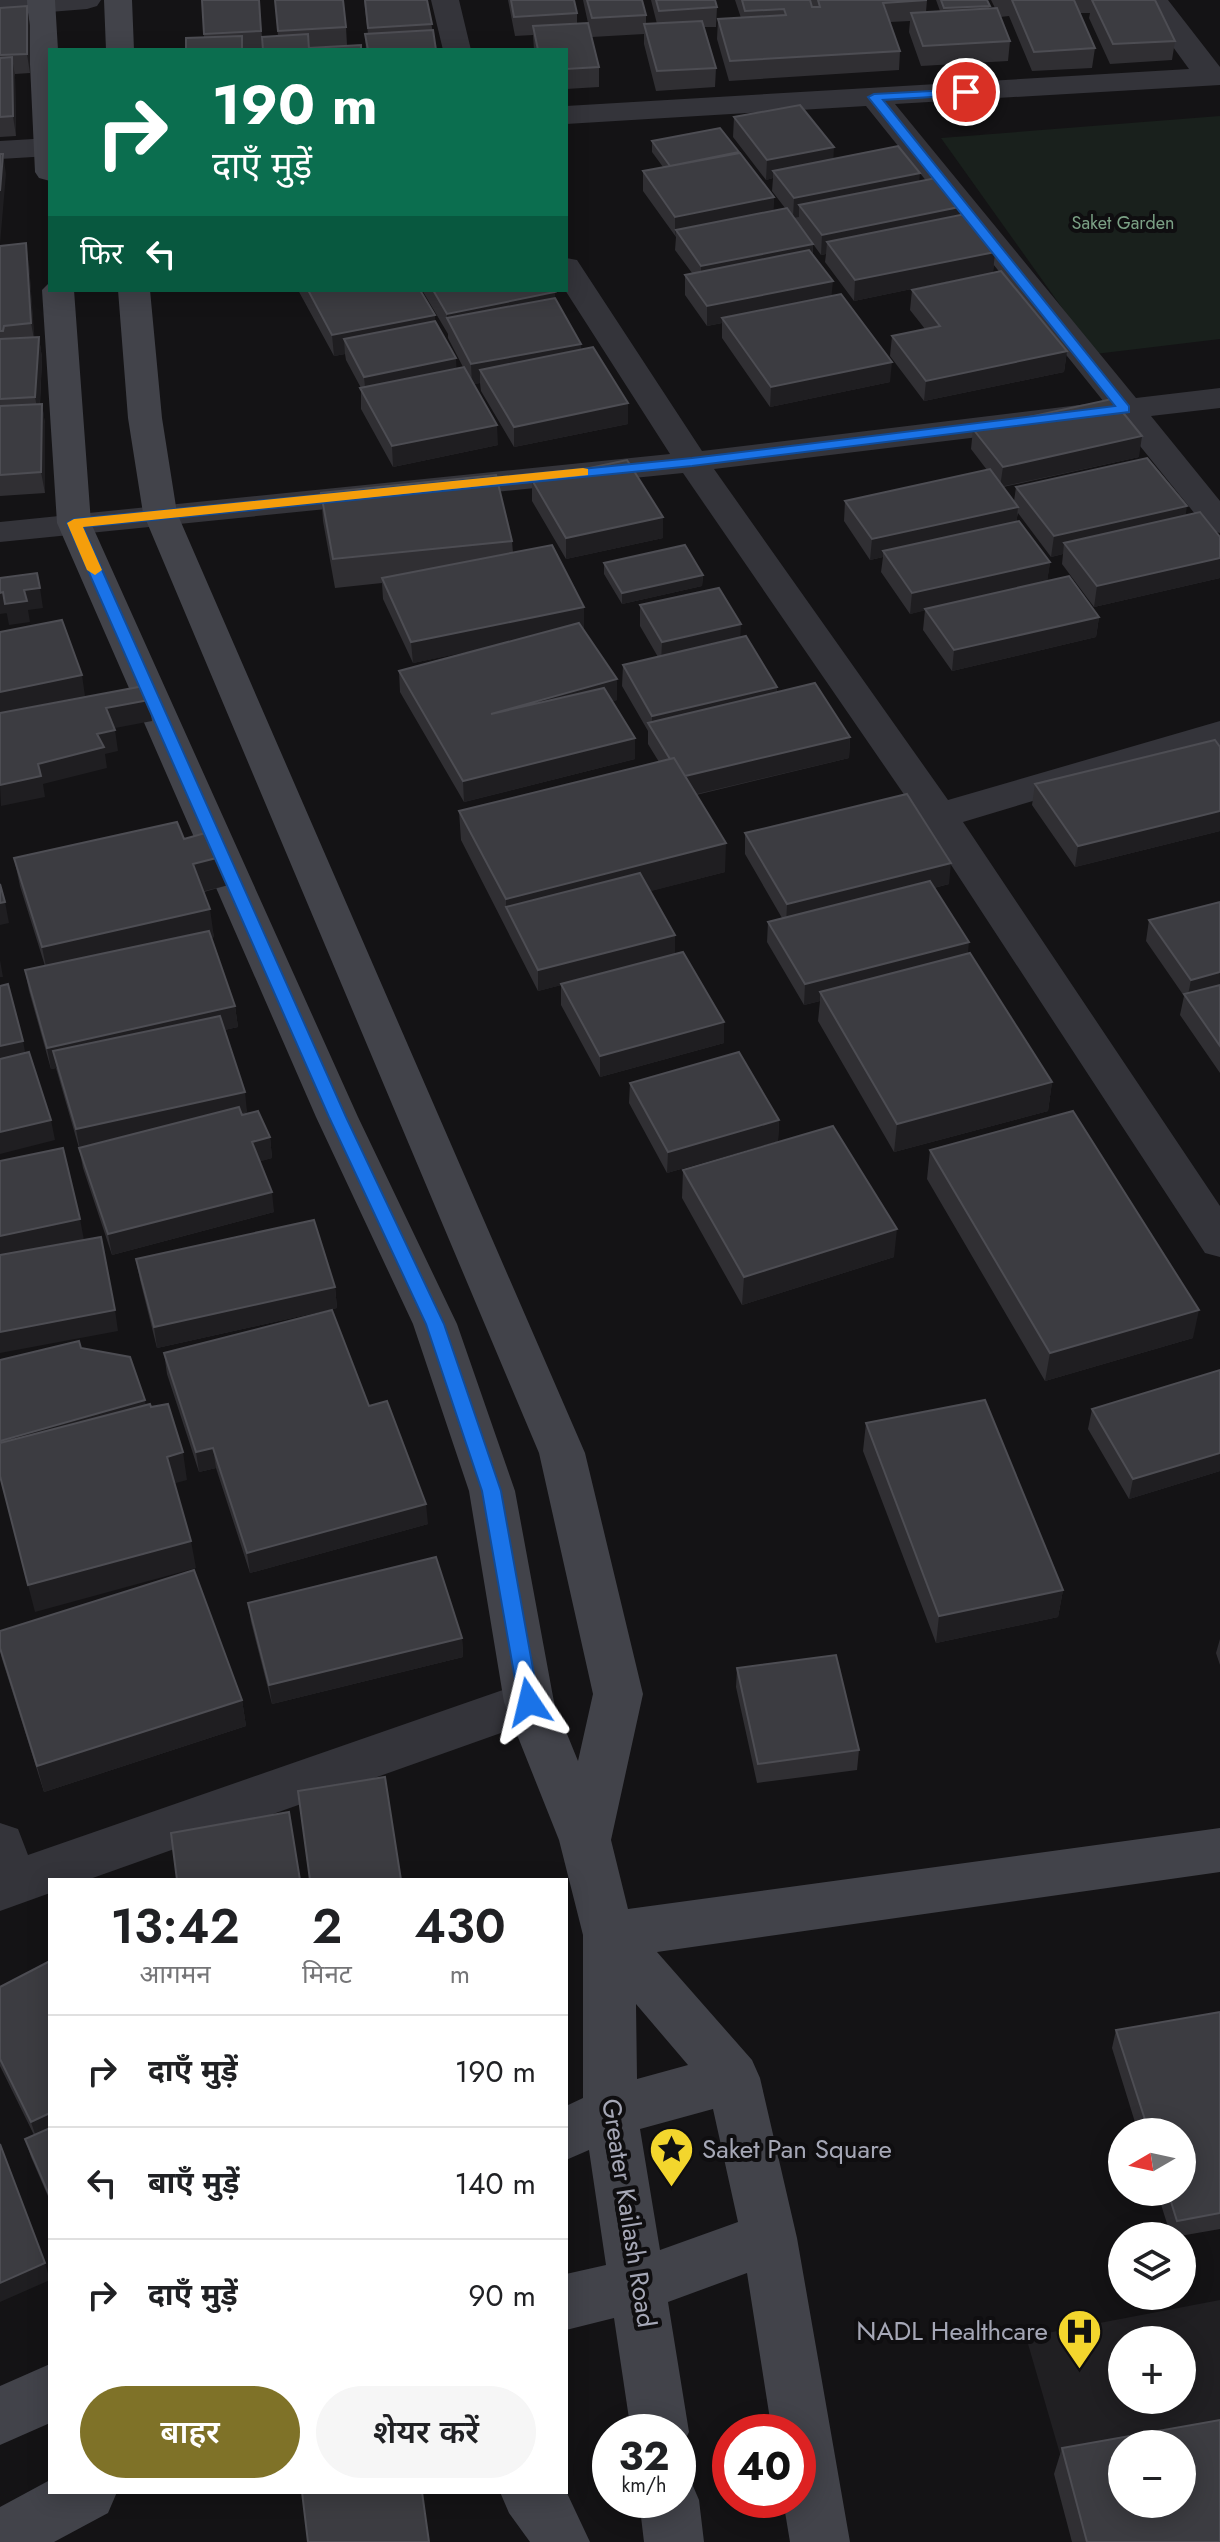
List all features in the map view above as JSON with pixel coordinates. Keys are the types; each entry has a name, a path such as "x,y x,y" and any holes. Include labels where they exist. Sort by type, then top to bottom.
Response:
{"street":[{"path":"0,7 87,0"},
{"path":"118,0 120,48"},
{"path":"445,0 457,48"},
{"path":"1153,0 1215,76"},
{"path":"41,2 48,136"},
{"path":"568,115 1215,76"},
{"path":"874,97 1124,409 1220,523"},
{"path":"0,150 48,155"},
{"path":"568,270 692,462 939,816 1220,1241"},
{"path":"58,292 74,523 337,1117 435,1324 492,1491 529,1702 585,1840 609,1935 733,2078 769,2238 820,2542"},
{"path":"134,292 145,418 160,513 562,1453 618,1694 585,1840"},
{"path":"0,532 160,513 692,462 1220,398"},
{"path":"939,816 1220,733"},
{"path":"4,1872 529,1702"},
{"path":"609,1935 1220,1850"},
{"name":"Greater Kailash Road","path":"609,1935 588,2123 639,2285 657,2414"},
{"path":"588,2123 733,2078"},
{"path":"568,2302 639,2285 769,2238"},
{"path":"0,2416 48,2394"},
{"path":"0,2539 83,2494"},
{"path":"531,2494 553,2523 560,2542"},
{"path":"671,2518 674,2542"}],"shaded area":[{"name":"NADL Healthcare","path":"1220,2300 1220,2448 1196,2447 1196,2430 1108,2430 1108,2453 1067,2478 1026,2337 1168,2310 1196,2310 1196,2305"}],"green space":[{"name":"Saket Garden","path":"1220,116 1220,339 1095,354 941,138"}],"building":[{"path":"202,0 259,0 261,31 204,34"},
{"path":"275,0 343,0 346,27 278,31"},
{"path":"365,0 427,0 432,24 368,28"},
{"path":"511,0 574,0 577,13 514,17"},
{"path":"587,0 642,0 646,15 592,18"},
{"path":"656,0 715,0 717,7 659,11"},
{"path":"742,0 810,0 812,7 820,7 818,0 927,0 883,3 900,51 730,61 718,19 786,15 784,9 745,11"},
{"path":"941,0 987,0 990,6 944,8"},
{"path":"1012,0 1074,0 1095,48 1034,52"},
{"path":"1092,0 1155,0 1175,41 1113,44"},
{"path":"27,6 27,54 0,55 0,8"},
{"path":"997,8 1010,41 923,46 911,13"},
{"path":"702,21 716,68 657,71 644,24"},
{"path":"588,23 599,67 568,69 568,48 538,48 533,26"},
{"path":"433,30 436,48 368,48 365,34"},
{"path":"308,34 309,48 263,48 262,37"},
{"path":"242,36 242,48 186,48 186,38"},
{"path":"361,45 361,48 309,48"},
{"path":"12,57 13,116 0,117 0,58"},
{"path":"800,105 834,147 767,160 734,117"},
{"path":"720,128 739,152 670,166 652,141"},
{"path":"898,146 920,173 794,198 773,171"},
{"path":"740,153 774,197 675,217 643,171"},
{"path":"0,154 3,154 0,191"},
{"path":"941,177 964,206 822,235 799,205"},
{"path":"787,208 813,244 701,266 676,230"},
{"path":"965,214 995,252 855,280 827,242"},
{"path":"26,243 31,323 4,326 0,331 0,246"},
{"path":"809,250 833,281 707,306 685,275"},
{"path":"1001,271 1067,351 926,381 892,336 940,326 912,290"},
{"path":"309,292 421,292 435,315 332,335"},
{"path":"434,292 555,292 447,314"},
{"path":"841,294 892,362 771,387 722,318"},
{"path":"555,298 581,344 471,364 447,318"},
{"path":"435,321 456,358 364,377 344,339"},
{"path":"39,337 35,397 0,399 0,339"},
{"path":"593,347 628,403 514,427 480,370"},
{"path":"464,367 497,425 392,446 360,388"},
{"path":"1112,399 1142,436 1003,467 973,429"},
{"path":"42,404 41,472 0,475 0,406"},
{"path":"1147,458 1187,506 1054,536 1016,487"},
{"path":"627,460 663,517 566,538 532,480"},
{"path":"990,469 1018,507 872,539 845,501"},
{"path":"496,475 512,541 333,559 321,493"},
{"path":"1200,512 1220,537 1220,558 1097,586 1064,543"},
{"path":"1019,521 1050,562 912,593 883,551"},
{"path":"552,545 584,607 411,642 382,578"},
{"path":"685,545 703,575 622,593 604,563"},
{"path":"37,573 40,588 24,590 27,601 5,604 3,592 0,593 0,578"},
{"path":"1069,576 1099,617 954,650 925,609"},
{"path":"719,588 741,624 662,642 640,605"},
{"path":"62,620 82,675 0,692 0,632"},
{"path":"579,623 617,679 491,714 604,688 635,738 463,781 399,671"},
{"path":"746,636 777,687 652,716 623,665"},
{"path":"815,683 850,737 685,776 674,758 670,759 648,723"},
{"path":"144,686 149,700 106,708 115,730 97,734 104,747 38,764 41,776 0,785 0,713"},
{"path":"1215,740 1220,747 1220,811 1078,846 1035,784"},
{"path":"674,758 726,843 506,899 459,811"},
{"path":"907,794 951,863 787,904 745,833"},
{"path":"177,822 184,839 216,830 228,855 193,864 210,909 42,947 14,858"},
{"path":"640,873 675,935 538,970 506,907"},
{"path":"930,881 969,942 805,984 768,922"},
{"path":"0,884 5,902 0,903"},
{"path":"1220,902 1220,972 1191,980 1149,920"},
{"path":"209,931 235,1006 47,1048 25,970"},
{"path":"683,952 724,1022 600,1056 561,984"},
{"path":"970,953 1052,1082 897,1124 820,992"},
{"path":"8,984 23,1041 0,1046 0,986"},
{"path":"1220,985 1220,1046 1184,994"},
{"path":"220,1016 245,1092 76,1129 53,1051"},
{"path":"29,1052 51,1120 0,1132 0,1059"},
{"path":"739,1052 779,1120 668,1152 630,1083"},
{"path":"239,1107 242,1115 258,1111 270,1137 252,1142 272,1192 108,1234 79,1148"},
{"path":"1073,1111 1199,1310 1050,1353 930,1150"},
{"path":"833,1126 897,1229 744,1277 683,1170"},
{"path":"63,1148 80,1219 0,1236 0,1161"},
{"path":"314,1220 335,1287 154,1327 136,1259"},
{"path":"101,1237 115,1310 0,1332 0,1255"},
{"path":"332,1310 369,1406 387,1401 426,1504 247,1553 213,1448 196,1452 164,1353"},
{"path":"79,1341 81,1348 130,1357 145,1400 0,1441 0,1360"},
{"path":"1220,1370 1220,1453 1133,1479 1092,1409"},
{"path":"985,1400 1063,1590 939,1616 866,1423"},
{"path":"150,1404 151,1407 168,1404 183,1452 167,1457 191,1541 28,1585 0,1476 0,1443"},
{"path":"436,1557 462,1638 269,1685 248,1603"},
{"path":"194,1570 242,1700 37,1766 0,1648 0,1631"},
{"path":"836,1655 859,1750 758,1764 737,1668"},
{"path":"385,1777 401,1878 310,1878 298,1791"},
{"path":"289,1812 300,1878 177,1878 171,1833"},
{"path":"48,1962 48,2114 31,2122 0,2059 0,1987"},
{"path":"1220,2012 1220,2213 1177,2221 1172,2206 1196,2206 1196,2118 1144,2118 1116,2030"},
{"path":"48,2129 48,2192 25,2139"},
{"path":"0,2144 45,2263 0,2283"},
{"path":"1220,2420 1220,2542 1087,2542 1062,2448 1108,2440 1108,2518 1196,2518 1196,2430 1164,2430"},
{"path":"302,2494 422,2494 429,2542 308,2542"}],"slow traffic":[{"path":"95,570 74,523 583,472"}],"place":[{"name":"Saket Pan Square","path":"671,2188"},
{"name":"NADL Healthcare","path":"1079,2370"}],"route":[{"path":"529,1702 492,1491 435,1324 337,1117 74,523 692,462 1124,409 874,97 966,92"}]}
